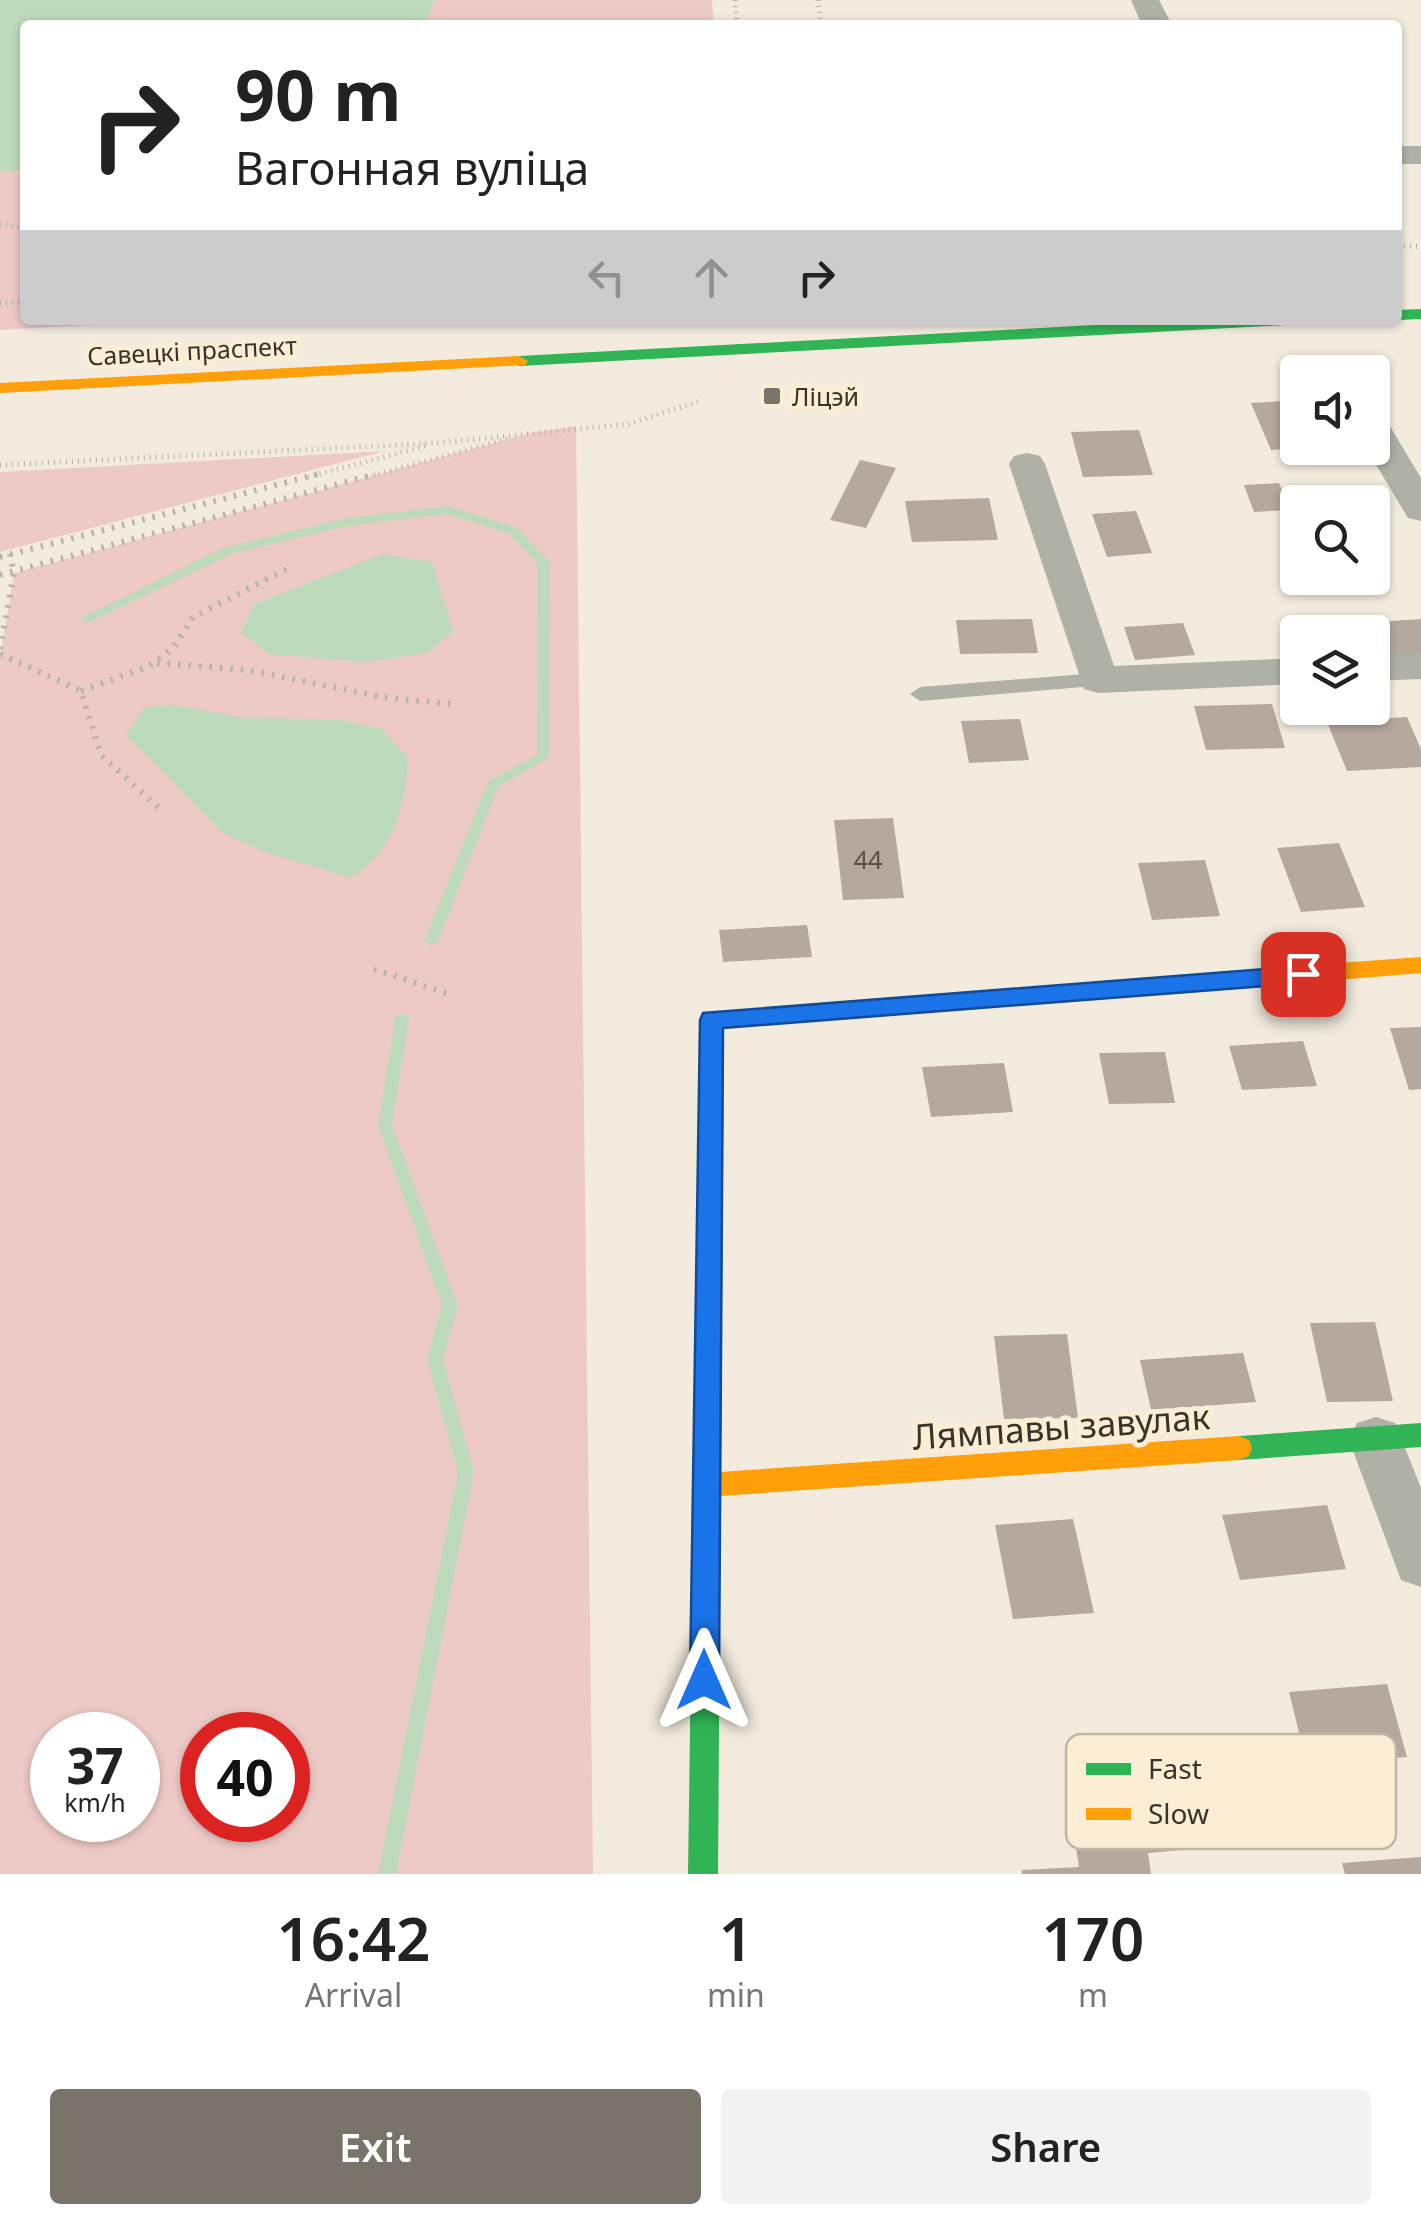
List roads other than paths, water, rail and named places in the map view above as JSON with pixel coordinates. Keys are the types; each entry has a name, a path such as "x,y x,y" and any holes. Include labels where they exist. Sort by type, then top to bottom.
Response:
{"street":[{"name":"Савецкі праспект","path":"0,388 1191,325"},
{"path":"1390,457 1421,510"},
{"path":"1028,464 1098,680 1280,672"},
{"path":"1390,667 1421,666"},
{"path":"704,1874 712,1020 1421,966"},
{"path":"1398,1437 1421,1562"},
{"name":"Лямпавы завулак","path":"706,1485 1398,1437"}],"lane":[{"path":"920,694 1098,680"}],"waterway":[{"path":"86,619 227,551 342,523 448,510 514,531 544,563 543,757 493,784 431,941"},
{"path":"387,1874 466,1472 435,1359 450,1305 385,1125 402,1019"}],"place":[{"name":"Ліцэй","path":"772,396"}]}
